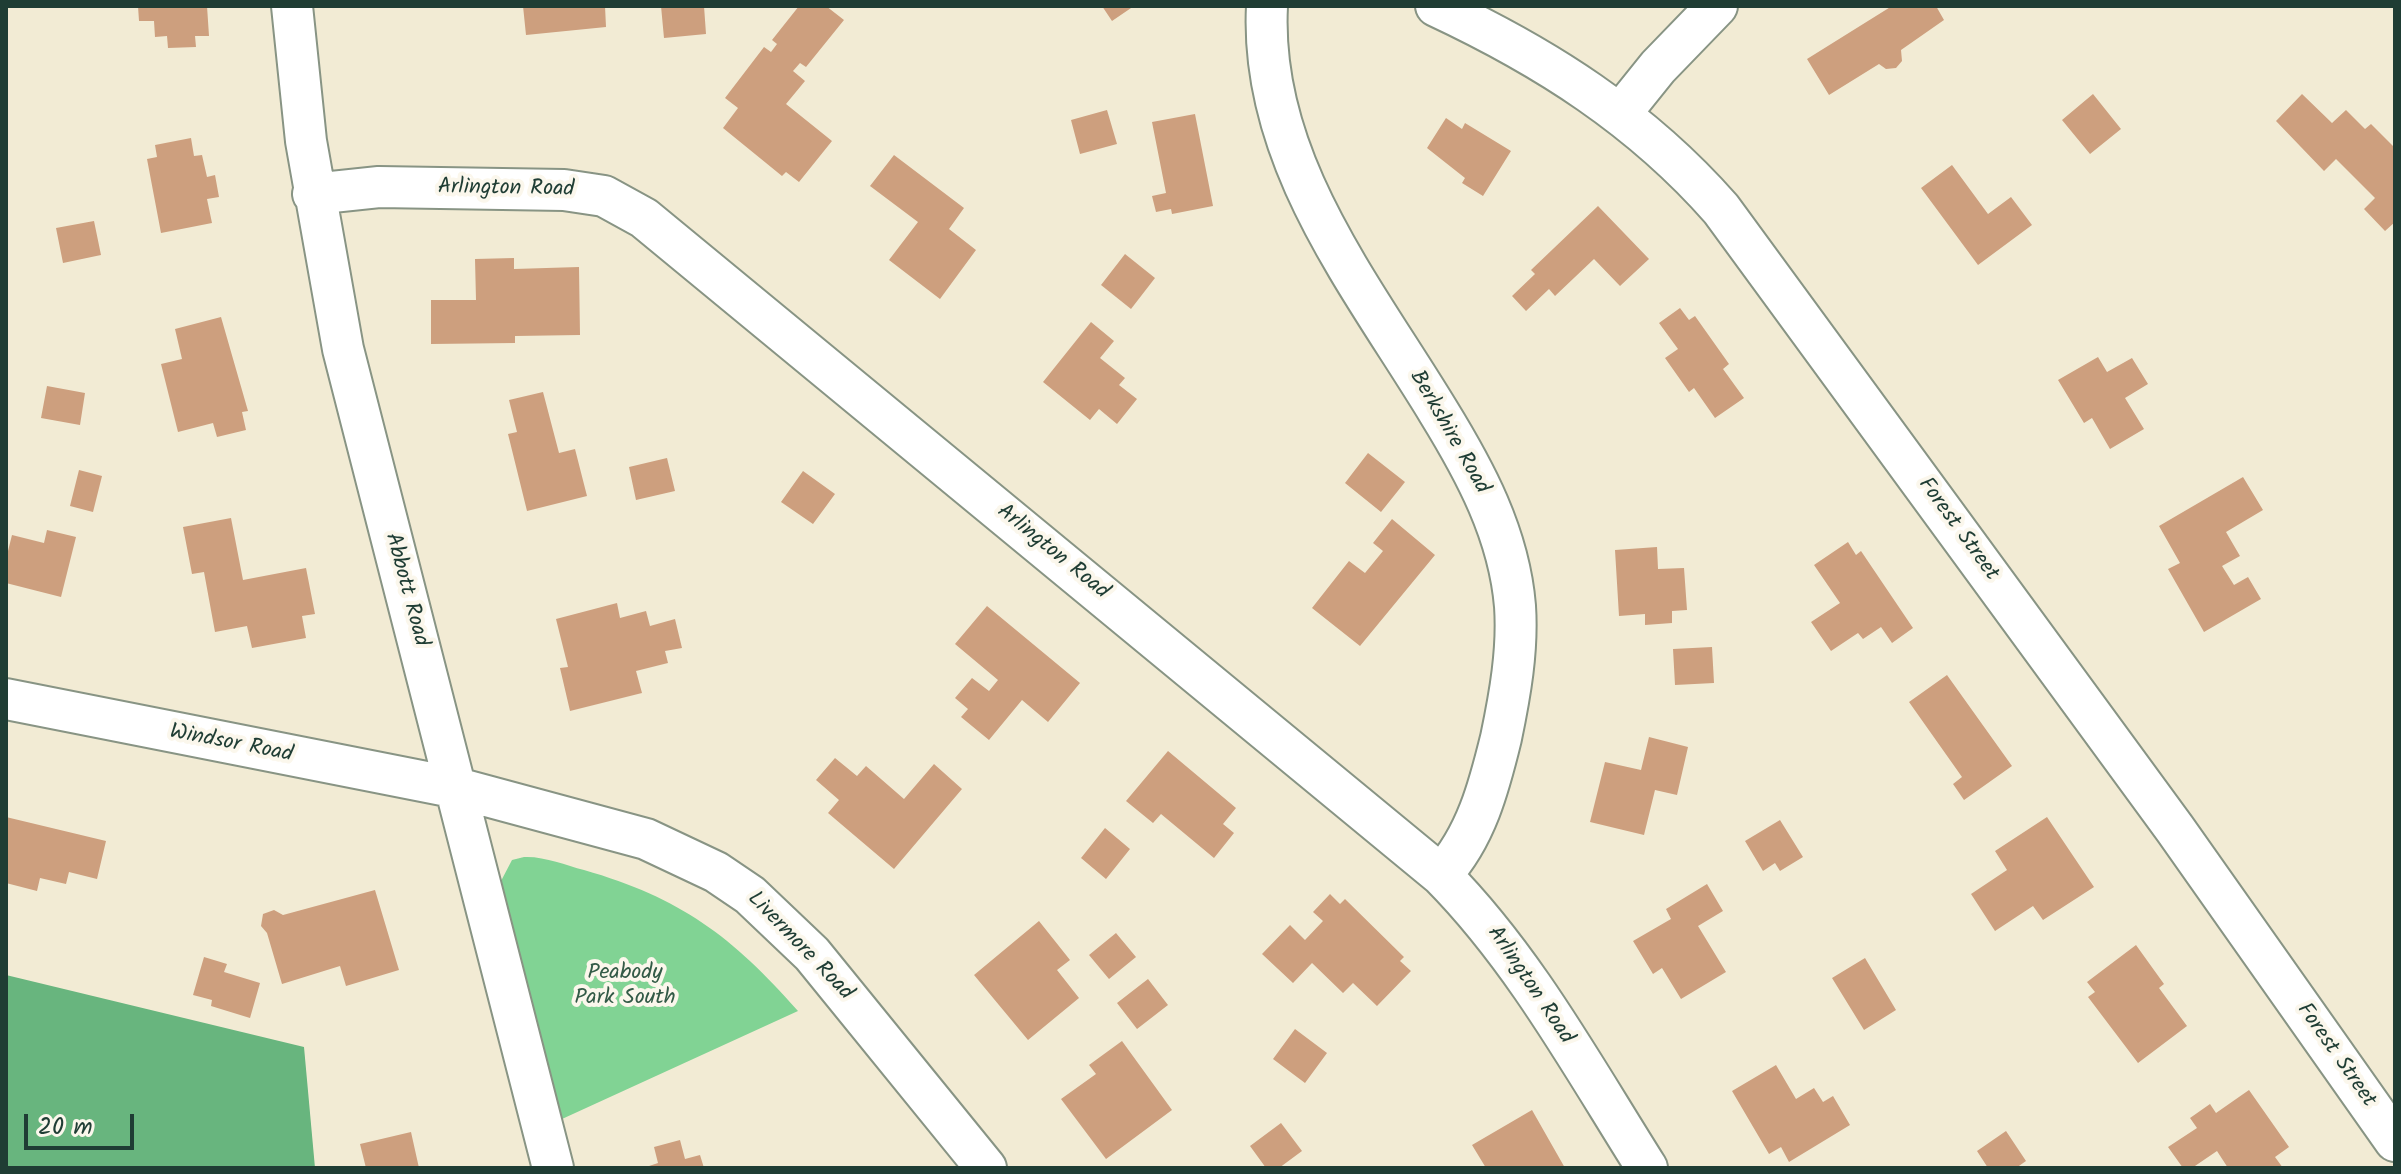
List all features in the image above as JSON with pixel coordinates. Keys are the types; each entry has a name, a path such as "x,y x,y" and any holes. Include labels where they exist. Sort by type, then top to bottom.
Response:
{"street":[{"name":"Abbott Road","path":"292,6 313,194 355,400 553,1168"},
{"name":"Berkshire Road","path":"1267,6 1265,38 1271,80 1296,171 1325,226 1467,459 1495,521 1511,581 1514,659 1496,757 1472,830 1455,860 1441,875"},
{"name":"Forest Street","path":"1436,6 1538,57 1621,113 1673,158 1742,234 2175,829 2395,1141"},
{"path":"1621,113 1667,58 1717,6"},
{"name":"Arlington Road","path":"313,194 379,187 585,191 623,204 665,234 1441,875 1479,915 1517,964 1647,1168"},
{"name":"Windsor Road","path":"6,699 457,788"},
{"name":"Livermore Road","path":"457,788 646,839 716,872 750,895 812,954 986,1168"}],"green space":[{"name":"Peabody Park South","path":"524,857 554,861 618,881 677,907 727,941 798,1011 562,1119 501,881 512,860"},
{"path":"6,975 304,1047 315,1168 6,1168"}],"building":[{"path":"138,6 207,6 209,36 195,36 196,47 168,48 167,36 155,37 154,21 139,21"},
{"path":"523,6 605,6 606,27 526,35"},
{"path":"661,6 704,6 706,34 664,38"},
{"path":"799,6 826,6 844,20 806,67 800,63 793,71 805,81 786,104 832,141 799,182 786,172 782,176 723,128 738,108 725,98 764,47 771,52 777,44 772,40"},
{"path":"1102,6 1134,6 1112,21"},
{"path":"1892,6 1936,6 1944,20 1901,50 1902,61 1896,68 1886,69 1879,64 1829,95 1807,59"},
{"path":"2093,94 2121,129 2090,154 2062,120"},
{"path":"2302,94 2332,123 2346,110 2365,129 2371,124 2395,148 2395,222 2385,231 2364,209 2375,198 2336,159 2324,171 2276,121"},
{"path":"1107,110 1117,144 1080,154 1071,120"},
{"path":"1195,114 1213,206 1172,214 1171,209 1156,212 1152,196 1166,193 1152,122"},
{"path":"1446,118 1462,129 1465,123 1511,151 1483,196 1462,183 1465,178 1427,148"},
{"path":"191,138 194,156 202,155 207,177 215,175 219,197 207,199 212,223 161,233 147,159 157,157 155,145"},
{"path":"894,155 964,208 949,229 976,250 940,299 889,260 918,222 870,186"},
{"path":"1952,165 1988,214 2011,197 2032,225 1978,265 1921,188"},
{"path":"1598,206 1649,259 1620,286 1594,259 1555,296 1549,289 1526,311 1512,296 1535,274 1531,270"},
{"path":"94,221 101,255 63,263 56,228"},
{"path":"1125,254 1155,278 1131,309 1101,285"},
{"path":"514,258 514,269 579,267 580,335 515,336 515,343 431,344 431,300 476,300 475,259"},
{"path":"1680,308 1689,320 1695,316 1729,364 1723,369 1744,398 1715,418 1694,388 1689,392 1665,358 1678,349 1659,323"},
{"path":"221,317 248,411 242,412 246,430 217,437 213,423 178,432 161,364 182,359 175,329"},
{"path":"1091,322 1114,341 1100,358 1125,378 1119,385 1137,399 1117,424 1099,409 1090,420 1043,382"},
{"path":"2098,357 2107,372 2132,358 2148,384 2125,398 2144,429 2110,449 2092,418 2084,423 2058,380"},
{"path":"47,386 85,393 80,425 41,418"},
{"path":"543,392 559,453 575,449 587,496 527,511 508,434 517,432 509,400"},
{"path":"1368,453 1405,482 1381,512 1345,483"},
{"path":"667,458 675,491 636,500 629,467"},
{"path":"79,470 102,476 93,512 70,506"},
{"path":"803,471 835,494 813,524 781,502"},
{"path":"2243,477 2263,510 2226,532 2240,556 2222,566 2234,585 2248,577 2261,599 2204,632 2168,569 2180,563 2159,526"},
{"path":"231,518 243,580 306,568 315,614 302,616 306,638 252,648 247,626 215,632 204,572 192,574 183,527"},
{"path":"1392,519 1435,555 1360,646 1312,608 1349,561 1365,573 1383,551 1373,543"},
{"path":"47,530 76,537 61,597 6,583 6,559 12,535 44,543"},
{"path":"1848,542 1856,555 1861,551 1913,628 1892,643 1881,627 1863,639 1858,633 1831,651 1811,622 1840,603 1814,565"},
{"path":"1657,547 1658,569 1684,568 1687,610 1672,611 1672,623 1645,625 1645,614 1619,616 1615,550"},
{"path":"617,603 620,618 646,611 650,626 675,619 682,648 665,651 668,663 636,671 642,693 570,711 560,668 568,667 556,619"},
{"path":"987,606 1080,683 1048,722 1022,700 989,740 961,717 968,709 955,698 972,678 989,691 998,680 955,644"},
{"path":"1712,647 1714,683 1675,685 1673,649"},
{"path":"1947,675 2012,766 1964,800 1953,784 1962,777 1909,702"},
{"path":"1649,737 1688,747 1677,795 1655,790 1644,835 1590,822 1605,762 1641,770"},
{"path":"1168,751 1236,808 1223,824 1234,833 1214,858 1161,814 1153,823 1126,801"},
{"path":"835,758 857,776 866,766 904,799 934,764 962,789 894,869 828,813 839,800 816,780"},
{"path":"6,817 106,841 97,879 69,872 66,884 40,878 37,891 6,883"},
{"path":"2047,817 2094,887 2043,920 2033,906 1995,931 1971,894 2007,870 1995,851"},
{"path":"1780,820 1803,857 1780,871 1775,863 1763,871 1745,841"},
{"path":"1105,828 1130,849 1106,879 1081,858"},
{"path":"1707,884 1723,911 1698,926 1726,972 1681,999 1662,968 1653,974 1633,941 1671,919 1666,909"},
{"path":"375,890 399,970 346,986 340,966 282,984 267,933 261,926 263,914 274,910 283,915"},
{"path":"1330,894 1340,904 1345,899 1404,957 1400,961 1411,971 1377,1006 1353,983 1343,993 1312,963 1293,983 1262,954 1290,925 1305,940 1323,921 1313,912"},
{"path":"1039,921 1070,960 1057,970 1079,998 1028,1040 974,975"},
{"path":"1116,933 1136,957 1109,979 1089,955"},
{"path":"2136,945 2164,984 2159,988 2187,1026 2138,1063 2088,997 2095,992 2087,982"},
{"path":"204,957 227,964 224,972 260,983 250,1018 211,1006 212,1000 193,995"},
{"path":"1865,958 1896,1010 1864,1030 1832,978"},
{"path":"1148,979 1168,1005 1137,1029 1117,1003"},
{"path":"1295,1029 1327,1053 1305,1083 1273,1059"},
{"path":"1122,1041 1172,1110 1106,1159 1061,1099 1096,1074 1089,1065"},
{"path":"1776,1065 1796,1099 1814,1088 1823,1102 1833,1096 1850,1125 1789,1162 1781,1147 1769,1154 1732,1091"},
{"path":"2249,1090 2289,1147 2275,1157 2283,1168 2228,1168 2217,1151 2192,1168 2183,1168 2168,1147 2197,1128 2190,1118 2210,1104 2216,1113"},
{"path":"1532,1110 1565,1168 1486,1168 1472,1145"},
{"path":"1281,1123 1302,1151 1279,1168 1266,1168 1250,1146"},
{"path":"2006,1131 2026,1161 2016,1168 1988,1168 1977,1151"},
{"path":"411,1132 419,1168 366,1168 360,1144"},
{"path":"680,1140 685,1159 700,1155 704,1168 643,1168 658,1163 654,1147"}]}
